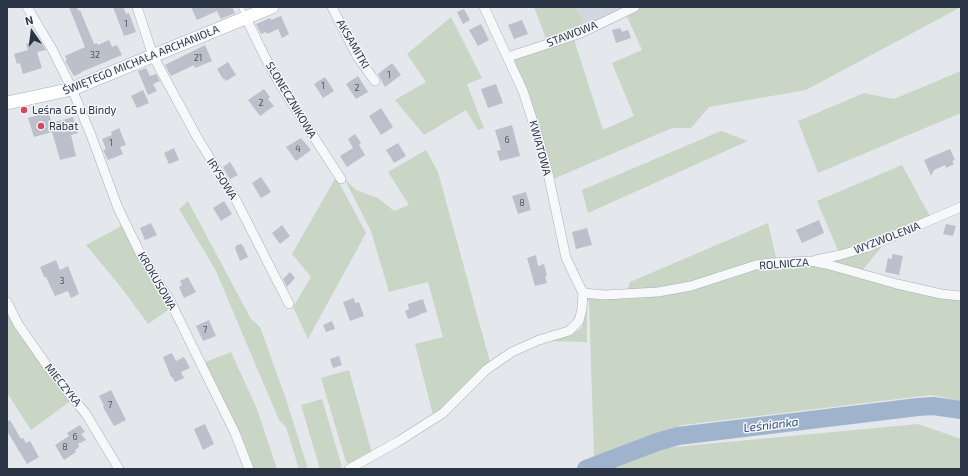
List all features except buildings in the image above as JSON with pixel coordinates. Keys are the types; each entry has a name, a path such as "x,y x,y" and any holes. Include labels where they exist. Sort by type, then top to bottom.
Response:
{"street":[{"name":"KROKUSOWA","path":"27,7 52,48 72,89 118,208 140,253 170,301 235,432 249,469"},
{"name":"IRYSOWA","path":"136,7 153,56 197,137 237,202 289,304"},
{"name":"ŚWIĘTEGO MICHAŁA ARCHANIOŁA","path":"7,103 72,89 153,56 243,12 272,7"},
{"name":"AKSAMITKI","path":"332,7 357,56 375,81"},
{"name":"KWIATOWA","path":"484,7 523,91 548,173 566,258 583,293"},
{"name":"STAWOWA","path":"508,57 581,33 635,7"},
{"name":"SŁONECZNIKOWA","path":"243,12 264,56 281,86 341,179"},
{"name":"WYZWOLENIA","path":"811,261 868,247 961,207"},
{"name":"ROLNICZA","path":"583,293 605,295 658,292 691,286 756,265 811,261 898,284 941,294 961,296"},
{"path":"349,469 399,441 443,413 487,369 512,352 539,340 569,331 579,321 582,309 583,293"},
{"name":"MIECZYKA","path":"7,302 18,324 48,367 86,414 119,469"}],"shaded area":[{"path":"576,7 626,7 585,26"}],"green space":[{"path":"534,7 576,7 585,26 547,41"},
{"path":"635,7 961,7 806,90 709,107 691,128 672,128 551,180 508,57 573,36 603,130 634,116 612,63 642,50 625,12"},
{"path":"451,17 482,78 467,84 484,128 478,130 466,110 424,135 395,100 426,82 407,54"},
{"path":"961,71 961,113 818,173 798,121 864,93 894,99"},
{"path":"721,131 748,141 588,213 582,190"},
{"path":"426,150 438,172 490,362 439,412 433,415 415,344 443,337 428,282 389,292 371,231 344,178 356,190 378,198 394,211 409,205 388,172"},
{"path":"902,165 932,220 889,238 860,273 961,298 961,401 931,395 683,425 642,438 594,457 589,302 583,293 626,294 630,282 768,223 777,262 840,255 817,201"},
{"path":"336,177 366,233 308,339 293,307 311,277 292,254"},
{"path":"188,201 251,319 260,327 286,399 308,469 299,469 286,427 279,420 215,269 179,209"},
{"path":"123,225 171,308 148,324 124,291 86,245"},
{"path":"587,308 587,342 542,341 570,335 579,330 582,327"},
{"path":"7,312 18,332 72,400 31,430 7,393"},
{"path":"231,352 257,409 277,469 251,469 203,363"},
{"path":"349,370 372,453 350,465 346,462 321,378"},
{"path":"322,399 342,469 320,469 301,405"},
{"path":"918,424 961,439 961,469 605,469 664,448"}],"waterway":[{"name":"Leśnianka","path":"586,469 657,442 678,436 918,407 933,406 961,410"}],"place":[{"name":"Leśna GS u Bindy","path":"24,110"},
{"name":"Rabat","path":"41,126"}]}
